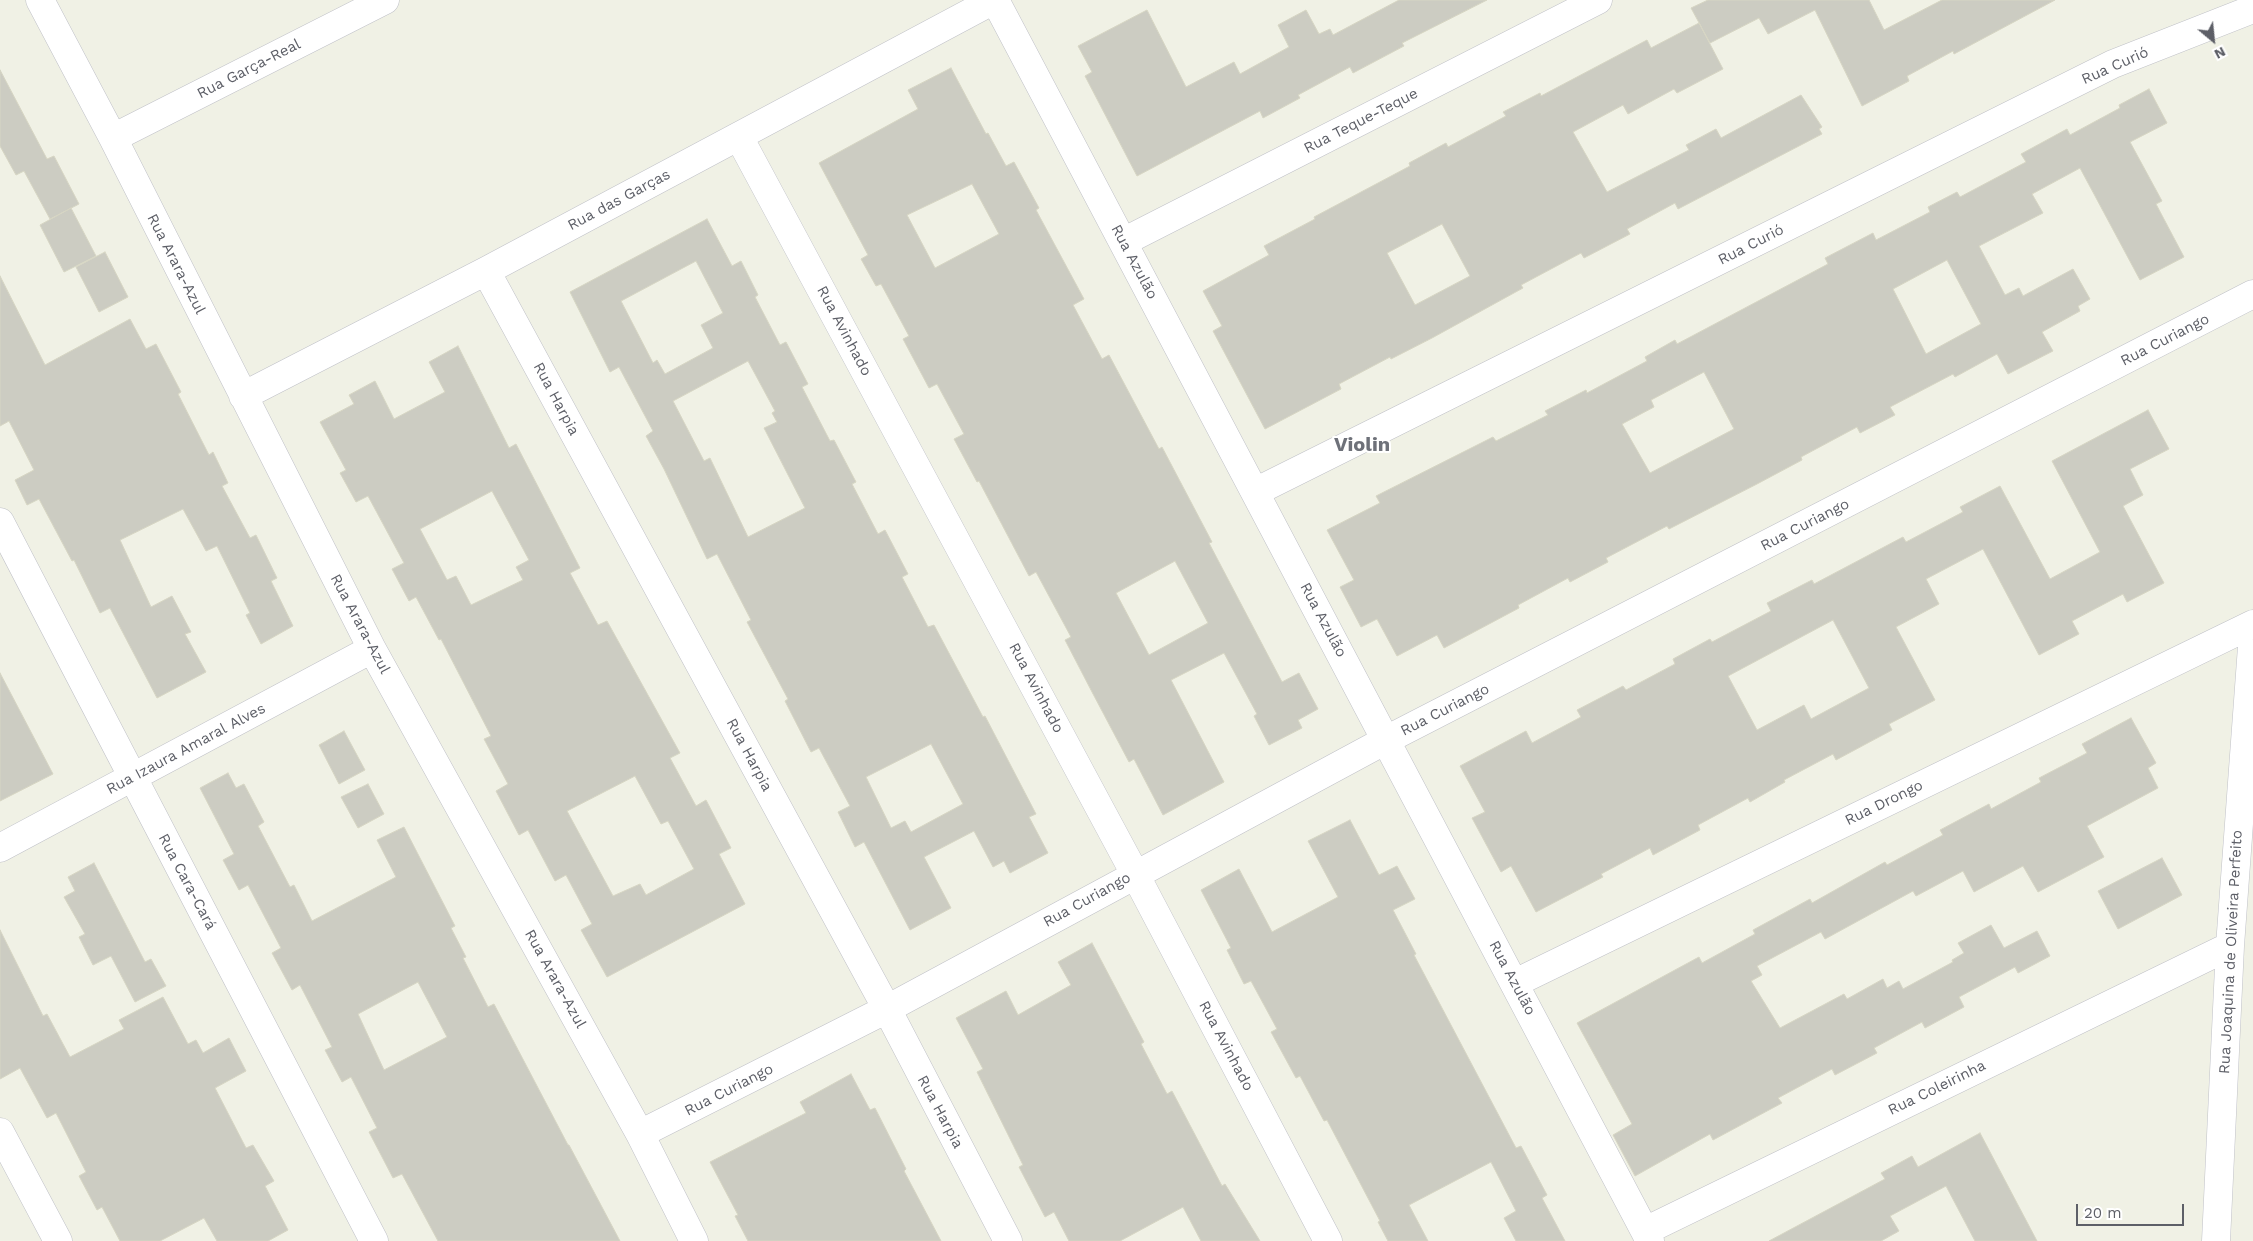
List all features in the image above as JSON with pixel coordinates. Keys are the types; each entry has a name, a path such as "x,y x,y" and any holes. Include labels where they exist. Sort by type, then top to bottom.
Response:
{"street":[{"name":"Rua Arara-Azul","path":"40,0 113,138 372,649 640,1134 694,1241"},
{"name":"Rua Garça-Real","path":"113,138 385,0"},
{"name":"Rua das Garças","path":"243,396 486,271 994,0"},
{"name":"Rua Azulão","path":"994,0 1648,1236"},
{"name":"Rua Teque-Teque","path":"1123,242 1598,0"},
{"name":"Rua Curió","path":"1255,492 2113,64 2253,9"},
{"name":"Rua Avinhado","path":"739,137 1136,874 1328,1241"},
{"name":"Rua Harpia","path":"486,271 887,1009 1008,1241"},
{"name":"Rua Curiango","path":"640,1134 887,1009 1386,740 2253,294"},
{"name":"Rua Cara-Cará","path":"0,522 374,1241"},
{"name":"Rua Drongo","path":"1515,983 2253,624"},
{"name":"Rua Joaquina de Oliveira Perfeito","path":"2216,1241 2230,946 2253,633"},
{"name":"Rua Izaura Amaral Alves","path":"0,848 372,649"},
{"name":"Rua Coleirinha","path":"1648,1236 2230,946"},
{"path":"0,1132 58,1241"}],"building":[{"path":"1399,0 1487,0 1402,43 1404,46 1353,73 1350,67 1298,95 1300,98 1263,118 1260,111 1137,176 1085,76 1092,72 1078,46 1147,10 1186,87 1234,62 1240,74 1289,47 1278,25 1306,10 1319,34 1330,29 1333,35"},
{"path":"1708,0 1869,0 1884,30 1942,0 2055,0 1954,54 1953,51 1907,76 1909,81 1862,106 1815,10 1768,34 1759,18 1710,43 1691,8"},
{"path":"1699,23 1723,69 1677,93 1674,89 1628,114 1623,105 1573,132 1607,192 1689,150 1686,145 1716,129 1721,138 1801,95 1822,127 1819,129 1822,134 1678,209 1675,203 1627,229 1630,234 1584,258 1581,253 1521,285 1523,288 1432,338 1391,359 1390,357 1339,384 1341,389 1265,429 1213,331 1222,326 1203,291 1269,255 1264,246 1410,166 1409,163 1446,143 1448,147 1506,116 1503,112 1540,93 1541,96 1647,40 1651,48","holes":["1442,224 1470,276 1415,305 1387,253"]},
{"path":"951,68 986,134 988,133 1006,166 1014,162 1039,208 1036,210 1084,299 1073,305 1102,359 1109,355 1159,449 1162,447 1212,542 1209,543 1282,682 1299,673 1318,709 1298,720 1302,728 1269,745 1254,716 1257,714 1224,653 1171,680 1224,782 1163,815 1134,759 1129,762 1092,692 1065,640 1071,637 1036,572 1029,576 979,481 977,482 954,439 964,434 937,384 929,388 903,339 909,336 881,284 876,286 861,259 868,255 819,163 918,109 908,90","holes":["972,184 999,234 935,268 907,215","1175,561 1208,623 1149,655 1116,593"]},
{"path":"0,70 47,159 54,156 79,204 50,219 24,171 16,175 0,146"},
{"path":"2149,89 2167,123 2130,142 2162,201 2156,204 2184,257 2140,280 2080,168 2032,194 2043,213 1979,246 2005,295 2019,288 2023,296 2073,269 2090,299 2078,306 2080,311 2042,332 2053,351 2008,374 1997,354 1955,377 1953,374 1890,407 1895,415 1860,433 1857,427 1801,457 1802,460 1757,484 1669,529 1667,526 1606,558 1608,562 1570,582 1568,578 1518,605 1519,608 1444,648 1437,635 1397,656 1377,619 1361,627 1340,587 1354,580 1327,530 1380,503 1376,496 1493,437 1496,441 1548,415 1545,411 1586,390 1587,393 1647,361 1645,357 1675,340 1677,344 1828,264 1825,258 1873,233 1876,240 1930,212 1928,207 1957,192 1960,197 2026,162 2021,154 2067,129 2070,135 2120,108 2119,105","holes":["1947,260 1981,324 1926,354 1893,289","1704,372 1734,429 1650,473 1622,424 1654,407 1651,400"]},
{"path":"71,208 96,256 64,272 40,225"},
{"path":"707,219 732,266 741,261 758,295 755,297 780,345 786,342 808,384 802,387 830,441 834,440 856,482 852,484 878,534 885,530 908,574 902,577 928,627 934,625 983,717 985,716 1036,814 1029,817 1048,853 1010,873 1004,861 993,867 974,831 924,857 951,908 910,930 864,842 855,847 838,812 850,806 819,748 811,752 785,701 788,699 747,622 751,620 717,554 707,559 646,436 653,431 619,367 610,372 570,292","holes":["696,261 723,313 701,325 713,348 665,374 657,360 653,363 621,301","748,361 775,411 772,413 777,422 764,428 805,508 748,537 710,458 704,461 673,401","931,744 963,804 911,832 905,821 891,828 866,777"]},
{"path":"105,252 128,297 99,312 76,267"},
{"path":"0,276 45,365 130,319 146,349 156,344 181,392 178,394 209,455 213,452 228,483 222,486 250,538 256,535 277,578 271,581 293,626 261,644 246,615 250,613 217,546 206,551 183,509 120,540 151,607 172,596 191,632 185,634 206,672 157,698 110,608 100,613 74,560 72,561 39,499 27,505 15,480 34,470 9,421 0,426"},
{"path":"458,346 509,448 516,444 580,568 570,573 598,625 607,621 680,753 670,758 696,806 706,800 731,848 719,854 745,904 607,977 581,930 592,924 566,875 555,881 528,830 519,835 496,791 508,784 484,739 491,736 441,639 439,640 416,597 409,601 392,569 404,563 368,496 356,502 340,473 346,470 320,422 354,404 349,395 375,381 394,419 445,392 429,362","holes":["492,491 529,560 516,567 523,580 471,605 456,576 447,580 420,529","635,776 661,824 668,821 694,869 646,895 640,884 613,896 567,811"]},
{"path":"2148,410 2169,449 2130,469 2143,495 2123,506 2164,583 2127,602 2123,594 2072,621 2079,634 2039,655 1983,549 1926,579 1939,604 1896,627 1935,700 1889,724 1892,730 1836,760 1833,754 1784,780 1785,782 1750,802 1748,798 1698,825 1700,830 1653,855 1650,848 1601,874 1603,877 1536,912 1511,866 1501,872 1472,818 1485,812 1460,766 1526,731 1532,743 1581,717 1577,710 1623,686 1626,690 1675,664 1673,659 1710,639 1712,642 1771,611 1767,603 1812,580 1814,584 1903,537 1906,542 1963,512 1960,507 2000,486 2050,579 2100,552 2052,461","holes":["1833,620 1869,688 1811,719 1804,705 1757,730 1728,676"]},
{"path":"0,673 53,774 0,801"},
{"path":"2131,718 2156,763 2148,768 2158,788 2087,826 2104,857 2038,892 2023,866 1974,892 1963,871 1916,896 1913,891 1825,939 1821,932 1757,966 1762,975 1751,981 1780,1028 1844,994 1847,999 1883,979 1887,988 1899,981 1903,989 1953,962 1952,960 1964,953 1958,943 1991,925 2004,948 2037,931 2050,956 2018,973 2015,967 1959,997 1964,1007 1925,1028 1922,1022 1874,1048 1877,1053 1835,1075 1832,1069 1778,1098 1782,1103 1713,1140 1710,1134 1635,1176 1613,1135 1632,1124 1577,1023 1699,957 1702,963 1755,934 1753,930 1810,899 1812,903 1885,862 1887,865 1943,835 1940,830 1989,804 1991,809 2041,782 2039,778 2087,753 2082,744"},
{"path":"344,731 365,770 339,784 319,745"},
{"path":"228,773 236,788 244,784 264,822 258,826 290,887 294,885 312,921 396,877 377,840 404,827 455,926 451,928 466,957 463,958 488,1007 494,1004 620,1241 438,1241 402,1174 393,1178 369,1132 377,1128 351,1077 342,1082 325,1050 332,1047 300,985 292,990 272,953 281,948 248,885 239,890 223,860 234,854 200,788","holes":["418,982 447,1037 384,1070 358,1014"]},
{"path":"368,784 384,814 358,828 341,797"},
{"path":"1350,820 1379,875 1397,866 1415,899 1393,910 1416,954 1414,955 1516,1148 1521,1146 1547,1195 1542,1198 1565,1241 1516,1241 1504,1218 1516,1211 1491,1162 1409,1205 1428,1241 1388,1241 1378,1222 1380,1221 1327,1120 1324,1121 1300,1076 1296,1078 1271,1032 1277,1029 1251,981 1244,984 1227,950 1231,948 1201,890 1239,869 1272,932 1338,897 1308,841"},
{"path":"2162,858 2182,895 2118,929 2098,891"},
{"path":"94,863 145,962 151,959 166,986 135,1002 111,956 93,965 79,937 85,934 64,897 75,891 68,877"},
{"path":"0,930 43,1016 47,1014 70,1057 124,1029 119,1020 163,997 188,1044 196,1040 203,1053 229,1038 246,1071 215,1088 246,1148 253,1145 274,1181 265,1186 288,1230 268,1241 217,1241 204,1218 160,1241 120,1241 102,1207 97,1210 79,1176 86,1172 56,1113 47,1118 20,1068 0,1079"},
{"path":"1092,943 1144,1042 1141,1044 1167,1094 1172,1091 1222,1186 1225,1184 1260,1241 1201,1241 1183,1207 1120,1241 1069,1241 1054,1212 1045,1217 1019,1167 1023,1165 977,1072 983,1069 956,1018 1006,991 1018,1015 1071,985 1058,962"},
{"path":"851,1074 870,1110 875,1108 906,1169 904,1171 941,1241 748,1241 735,1216 738,1215 710,1162 806,1113 800,1102"},
{"path":"1980,1133 2037,1241 1975,1241 1946,1186 1890,1216 1899,1231 1881,1241 1769,1241 1885,1179 1881,1173 1912,1156 1918,1167"}],"district":[{"name":"Violin","path":"1362,445"}]}
